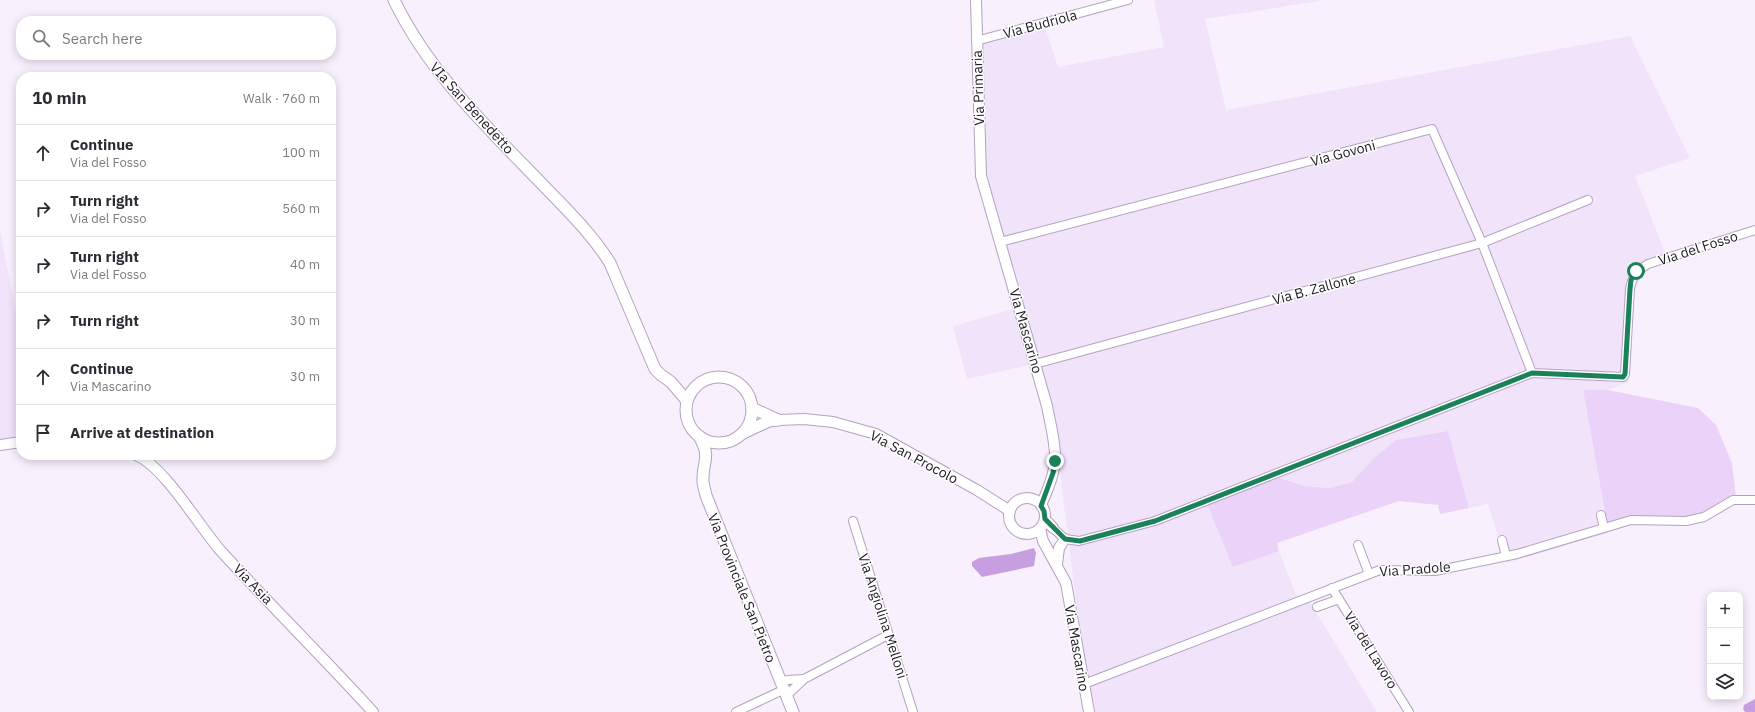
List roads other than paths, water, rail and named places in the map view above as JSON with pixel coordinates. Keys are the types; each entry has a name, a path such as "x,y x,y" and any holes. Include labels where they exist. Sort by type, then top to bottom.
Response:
{"main road":[{"name":"VIa San Benedetto","path":"394,0 427,57 440,75 600,247 655,369 660,375 671,382"},
{"path":"706,461 704,446 699,436 689,424 686,415 687,401 698,385 705,380 725,378 733,380 744,389 752,408 749,424 742,433"},
{"path":"671,382 698,385"},
{"path":"671,382 687,401"},
{"path":"752,408 768,417 778,420"},
{"path":"699,436 711,442 722,443 769,421 778,420"},
{"path":"706,461 722,443"},
{"name":"Via Provinciale San Pietro","path":"706,461 703,482 706,498 792,712"}],"street":[{"name":"Via Primaria","path":"976,0 981,176"},
{"name":"Via Budriola","path":"976,41 1128,0"},
{"name":"Via Govoni","path":"1000,242 1432,130 1482,244 1532,373"},
{"name":"Via Mascarino","path":"981,176 1047,406 1053,438 1055,461 1048,487 1038,503"},
{"name":"Via B. Zallone","path":"1035,364 1482,244 1588,200"},
{"name":"Via del Fosso","path":"1065,539 1080,541 1155,521 1532,373 1623,377 1625,374 1631,280 1636,271 1648,264 1755,230"},
{"name":"Via San Procolo","path":"778,420 804,419 833,422 876,434 1012,508"},
{"path":"0,445 16,443"},
{"name":"Via Asia","path":"146,460 168,484 219,549 373,712"},
{"path":"1040,527 1044,511 1038,503 1023,499 1012,508 1010,522 1017,531 1027,534 1040,527 1053,528 1065,539 1059,548 1057,564"},
{"name":"Via Pradole","path":"1084,684 1380,570 1435,571 1506,556 1631,520 1686,521 1704,517 1733,500 1755,500"},
{"path":"1602,515 1604,528"},
{"name":"Via Angiolina Melloni","path":"853,521 913,712"},
{"name":"Via Mascarino","path":"1040,527 1043,541 1057,564 1066,583 1089,712"},
{"path":"1502,540 1506,556"},
{"path":"1358,545 1369,574"},
{"name":"Via del Lavoro","path":"1332,588 1409,712"},
{"path":"1317,607 1339,599"},
{"path":"736,712 783,690 888,635"},
{"path":"783,690 787,680 804,679"}]}
